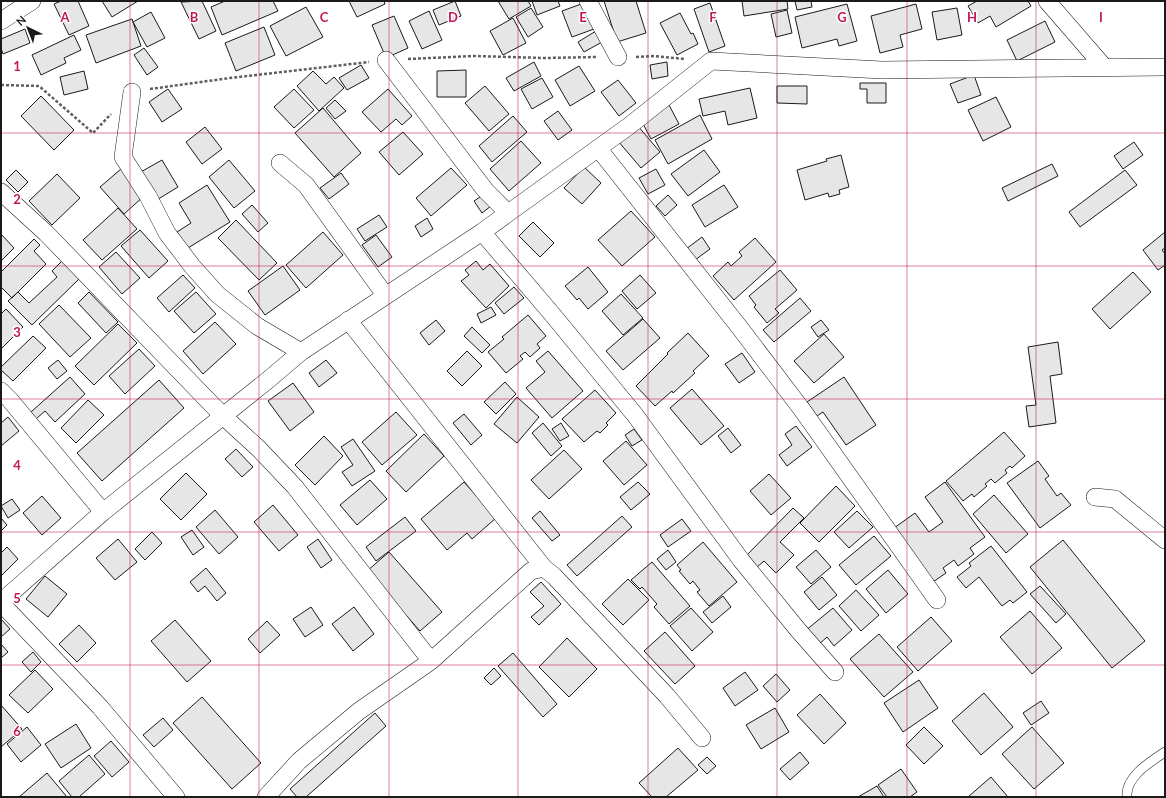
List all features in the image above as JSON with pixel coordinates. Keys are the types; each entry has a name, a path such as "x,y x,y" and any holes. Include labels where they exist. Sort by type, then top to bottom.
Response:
{"street":[{"path":"1,21 32,1"},
{"path":"588,1 618,57"},
{"path":"1047,1 1105,68"},
{"path":"386,60 486,190 508,214"},
{"path":"176,797 100,707 1,602 103,512 301,352 508,214 629,126 711,61 882,70 1165,67"},
{"path":"132,92 123,157 148,196 167,233 192,266 218,294 257,326 301,352"},
{"path":"598,148 803,411 937,600"},
{"path":"280,163 306,185 386,296"},
{"path":"1,192 46,233 222,415 259,448 295,487 432,661"},
{"path":"482,232 625,403 741,560 798,630 835,672"},
{"path":"348,320 544,568 554,576 667,696 702,738"},
{"path":"1,392 10,400 103,512"},
{"path":"1095,497 1115,499 1165,540"},
{"path":"266,797 300,761 359,711 432,661 531,571 544,568"}],"lane":[{"path":"1127,797 1129,783 1138,773 1165,752"}],"path":[{"path":"132,92 230,78 386,60 474,56 545,58 654,56 711,61"},
{"path":"1,85 39,86 93,133 113,112"}],"building":[{"path":"61,1 78,1 89,26 69,35 54,4"},
{"path":"102,1 138,1 112,17"},
{"path":"202,1 216,31 199,39 181,2"},
{"path":"225,1 273,1 278,11 222,35 211,7"},
{"path":"349,1 384,1 385,4 357,17"},
{"path":"455,1 461,16 439,25 433,10"},
{"path":"498,1 528,1 531,6 509,19"},
{"path":"532,1 558,1 560,6 537,15"},
{"path":"604,1 636,1 646,33 617,42"},
{"path":"742,1 787,1 788,9 744,16"},
{"path":"795,1 811,1 812,7 797,10"},
{"path":"977,1 1028,1 1031,6 996,27 990,16 978,23 968,6"},
{"path":"584,3 594,29 572,37 562,11"},
{"path":"710,3 725,46 709,52 694,9"},
{"path":"847,4 857,41 839,46 837,39 802,48 795,17"},
{"path":"916,4 922,29 900,35 903,47 880,53 871,16"},
{"path":"306,7 323,37 286,56 270,26"},
{"path":"531,8 543,27 528,37 516,17"},
{"path":"957,8 962,35 937,40 932,12"},
{"path":"787,10 792,33 776,37 771,14"},
{"path":"429,11 442,40 422,49 409,21"},
{"path":"151,12 165,38 147,47 133,22"},
{"path":"680,13 698,44 677,55 660,23"},
{"path":"394,16 408,48 386,58 372,25"},
{"path":"513,18 526,43 503,55 490,31"},
{"path":"132,19 141,46 96,63 86,35"},
{"path":"1045,21 1055,42 1017,61 1007,40"},
{"path":"264,27 275,55 236,71 225,43"},
{"path":"25,29 30,43 3,54 1,39"},
{"path":"596,31 602,42 584,52 578,42"},
{"path":"74,35 81,50 64,58 66,63 41,75 32,55"},
{"path":"144,48 158,67 147,75 134,55"},
{"path":"534,62 541,76 514,91 506,78"},
{"path":"667,62 668,76 652,79 650,65"},
{"path":"361,65 369,78 347,90 339,78"},
{"path":"579,66 595,91 570,106 555,80"},
{"path":"466,70 466,97 437,97 437,71"},
{"path":"84,71 88,89 64,95 60,77"},
{"path":"313,71 326,84 334,77 344,88 319,111 297,86"},
{"path":"974,75 981,95 958,103 950,84"},
{"path":"542,78 553,97 532,109 521,89"},
{"path":"618,80 636,103 619,116 601,92"},
{"path":"860,83 886,83 886,103 867,103 867,89 860,89"},
{"path":"485,86 509,114 489,131 465,103"},
{"path":"777,86 807,86 807,104 777,103"},
{"path":"750,88 757,118 728,125 725,111 703,116 699,99"},
{"path":"168,89 182,109 162,122 149,102"},
{"path":"294,89 314,110 294,128 274,107"},
{"path":"388,89 412,116 402,125 396,119 381,132 362,112"},
{"path":"41,96 74,130 54,150 21,116"},
{"path":"996,97 1011,127 983,141 968,110"},
{"path":"335,100 346,111 335,119 326,108"},
{"path":"669,105 679,124 651,139 641,120"},
{"path":"323,108 361,153 334,177 295,133"},
{"path":"558,111 572,130 558,140 544,121"},
{"path":"700,115 712,139 668,164 655,140"},
{"path":"513,116 527,132 492,162 479,146"},
{"path":"637,125 660,152 641,168 618,141"},
{"path":"205,127 222,149 202,164 186,142"},
{"path":"403,132 423,154 399,175 379,152"},
{"path":"521,141 541,163 509,191 490,169"},
{"path":"1134,142 1143,155 1123,169 1114,156"},
{"path":"704,150 720,172 688,196 671,174"},
{"path":"841,155 849,187 839,190 840,194 829,197 828,193 805,200 797,170"},
{"path":"162,160 178,187 155,201 139,173"},
{"path":"229,160 255,191 234,208 209,177"},
{"path":"1052,164 1058,176 1008,201 1002,188"},
{"path":"584,167 601,183 582,204 564,188"},
{"path":"451,168 467,185 431,216 416,198"},
{"path":"121,169 144,196 124,214 100,187"},
{"path":"656,169 665,185 648,194 639,178"},
{"path":"16,170 28,182 18,192 6,180"},
{"path":"1125,170 1137,185 1080,227 1069,212"},
{"path":"341,173 349,184 329,199 320,188"},
{"path":"57,174 80,198 52,225 29,201"},
{"path":"207,185 230,222 188,248 177,232 191,223 179,203"},
{"path":"724,185 738,207 705,227 692,205"},
{"path":"483,195 491,206 482,213 474,201"},
{"path":"668,195 677,205 665,216 656,206"},
{"path":"252,205 268,223 258,232 242,214"},
{"path":"118,208 137,229 102,260 83,240"},
{"path":"631,211 655,237 622,266 598,240"},
{"path":"379,215 387,227 365,241 357,229"},
{"path":"427,218 433,229 421,237 415,226"},
{"path":"236,220 277,263 259,280 218,238"},
{"path":"533,222 554,243 540,257 519,236"},
{"path":"140,230 168,261 149,278 121,246"},
{"path":"323,232 343,255 306,288 286,265"},
{"path":"1165,232 1165,248 1162,250 1165,254 1165,265 1158,270 1143,250"},
{"path":"1,234 14,248 1,261"},
{"path":"376,235 392,257 378,267 362,245"},
{"path":"702,237 710,249 695,260 686,249"},
{"path":"755,238 776,262 734,300 713,276 728,262 731,266 742,256 739,252"},
{"path":"34,239 40,245 34,251 46,264 12,298 1,287 1,272"},
{"path":"116,252 140,278 122,294 99,267"},
{"path":"62,261 79,279 32,325 8,301 18,292 29,303 57,277 52,271"},
{"path":"476,261 483,270 490,264 509,286 486,308 461,281 469,275 465,270"},
{"path":"283,266 300,290 265,315 248,291"},
{"path":"588,267 608,292 588,309 579,298 577,300 565,286"},
{"path":"780,270 797,290 775,309 779,313 767,323 754,307 756,305 749,296"},
{"path":"1133,272 1151,292 1110,329 1092,309"},
{"path":"183,275 195,288 169,312 157,298"},
{"path":"640,275 656,293 637,309 622,291"},
{"path":"514,287 524,298 504,314 495,303"},
{"path":"89,292 118,322 106,333 78,303"},
{"path":"196,292 216,314 194,333 174,311"},
{"path":"621,294 643,318 623,335 602,311"},
{"path":"800,298 811,311 774,342 763,330"},
{"path":"59,305 91,338 70,357 39,324"},
{"path":"491,307 496,315 481,323 477,314"},
{"path":"6,309 23,327 1,349 1,314"},
{"path":"528,315 546,336 537,344 540,348 530,357 525,352 520,356 523,359 506,373 488,352 504,339 502,337"},
{"path":"643,319 660,338 623,370 606,351"},
{"path":"436,320 445,331 429,345 420,333"},
{"path":"821,320 829,330 818,337 811,327"},
{"path":"215,322 236,344 203,374 183,351"},
{"path":"118,324 137,343 94,385 75,366"},
{"path":"472,327 490,345 482,353 464,336"},
{"path":"688,333 709,356 693,371 695,373 673,393 672,391 655,406 636,386"},
{"path":"824,334 844,357 814,383 794,361"},
{"path":"33,336 46,348 13,381 1,370 1,367"},
{"path":"1058,342 1062,374 1050,376 1056,423 1029,427 1026,406 1036,405 1028,347"},
{"path":"139,349 155,366 125,394 109,376"},
{"path":"467,351 482,366 462,386 447,371"},
{"path":"548,351 583,391 552,418 526,388 545,372 536,361"},
{"path":"742,353 755,372 739,383 725,364"},
{"path":"58,360 67,371 57,379 48,368"},
{"path":"326,360 337,373 319,387 309,373"},
{"path":"70,377 85,394 55,422 45,411 36,419 31,412"},
{"path":"844,377 876,425 846,445 823,412 817,416 807,402"},
{"path":"159,380 184,408 102,481 77,453"},
{"path":"505,382 516,394 496,414 484,402"},
{"path":"293,383 314,412 290,431 268,401"},
{"path":"692,389 724,426 701,445 670,408"},
{"path":"595,390 616,413 606,423 608,425 600,433 597,431 584,442 562,419"},
{"path":"517,397 539,417 517,443 494,424"},
{"path":"88,400 104,415 76,443 61,428"},
{"path":"396,412 417,435 382,465 362,442"},
{"path":"464,414 482,435 471,445 453,423"},
{"path":"8,417 19,431 1,446 1,423"},
{"path":"543,423 562,446 551,456 532,433"},
{"path":"561,423 569,436 560,441 552,429"},
{"path":"796,426 812,447 787,466 779,455 792,445 785,434"},
{"path":"728,428 741,445 731,453 718,436"},
{"path":"634,429 642,440 632,446 625,435"},
{"path":"1004,432 1025,456 1012,468 1010,466 1005,470 1007,473 995,483 991,479 985,484 987,486 974,497 972,494 963,501 946,481"},
{"path":"424,434 444,456 406,492 386,471"},
{"path":"324,436 343,456 315,485 295,465"},
{"path":"353,439 375,471 352,486 342,472 353,465 341,447"},
{"path":"626,441 647,465 624,485 603,461"},
{"path":"236,449 253,467 242,477 225,459"},
{"path":"564,450 582,469 549,499 531,480"},
{"path":"1038,461 1049,476 1045,479 1057,496 1061,493 1071,505 1040,528 1007,483"},
{"path":"186,473 207,494 181,520 160,499"},
{"path":"769,474 791,498 771,515 750,491"},
{"path":"370,480 387,499 357,525 340,505"},
{"path":"464,482 496,518 472,539 467,533 447,550 421,519"},
{"path":"638,482 650,494 631,510 620,497"},
{"path":"945,482 985,537 970,548 974,554 958,566 954,560 943,568 946,573 933,582 894,528 915,513 929,532 943,522 925,497"},
{"path":"836,486 855,506 819,542 800,523"},
{"path":"994,495 1028,534 1006,553 973,514"},
{"path":"42,496 61,518 42,535 23,513"},
{"path":"12,499 20,510 8,518 1,506"},
{"path":"273,505 298,535 279,551 254,522"},
{"path":"793,508 804,518 780,542 794,555 776,573 764,561 756,568 745,557"},
{"path":"215,510 238,537 219,554 196,527"},
{"path":"540,511 560,535 552,541 532,518"},
{"path":"857,511 873,527 849,548 834,532"},
{"path":"622,516 632,527 577,576 567,565"},
{"path":"405,517 416,531 376,561 366,547"},
{"path":"1,518 7,525 1,531"},
{"path":"682,519 691,531 668,547 660,535"},
{"path":"192,530 204,547 193,555 181,537"},
{"path":"152,532 162,543 145,560 135,549"},
{"path":"874,536 891,556 856,585 839,565"},
{"path":"118,539 137,562 115,580 96,558"},
{"path":"318,539 332,560 321,568 307,547"},
{"path":"1063,540 1145,641 1112,668 1030,567"},
{"path":"703,542 737,582 709,606 697,592 700,590 693,581 690,584 679,571 681,570 677,565"},
{"path":"991,546 1027,592 1013,603 1010,600 1002,606 979,577 966,588 957,577 971,566 969,563"},
{"path":"7,547 18,559 1,576 1,553"},
{"path":"668,550 676,562 666,570 657,559"},
{"path":"816,550 831,567 811,584 796,567"},
{"path":"389,552 442,612 420,631 367,571"},
{"path":"652,562 690,606 669,624 654,607 657,604 642,587 640,589 631,580"},
{"path":"206,568 226,593 217,601 205,586 198,592 190,582"},
{"path":"888,570 908,594 886,613 866,589"},
{"path":"45,576 67,594 48,617 26,599"},
{"path":"822,577 837,595 819,610 804,592"},
{"path":"628,579 649,600 623,625 602,604"},
{"path":"541,582 561,604 539,625 531,617 544,606 530,592"},
{"path":"1040,586 1066,614 1056,623 1030,594"},
{"path":"856,590 879,615 861,631 839,606"},
{"path":"723,596 731,607 712,623 703,612"},
{"path":"311,607 323,625 305,637 293,619"},
{"path":"354,607 374,634 353,651 332,624"},
{"path":"691,608 713,632 692,651 670,626"},
{"path":"833,608 852,630 834,646 827,637 817,646 805,631"},
{"path":"1030,611 1062,648 1032,674 1000,637"},
{"path":"931,617 952,641 918,671 897,647"},
{"path":"1,619 10,629 1,637"},
{"path":"175,620 211,661 187,682 151,641"},
{"path":"267,621 280,635 260,653 248,639"},
{"path":"79,625 96,643 77,662 59,644"},
{"path":"665,632 695,666 675,684 644,651"},
{"path":"879,634 913,672 884,697 850,659"},
{"path":"567,638 597,669 569,697 539,667"},
{"path":"1,644 8,652 1,658"},
{"path":"33,652 41,662 31,672 22,662"},
{"path":"513,653 557,704 543,717 498,666"},
{"path":"494,668 501,676 491,685 484,678"},
{"path":"35,670 53,689 28,713 9,695"},
{"path":"745,672 758,690 735,706 723,688"},
{"path":"776,674 790,690 777,702 763,686"},
{"path":"919,680 938,708 903,732 884,703"},
{"path":"984,693 1013,727 981,755 952,721"},
{"path":"820,694 846,723 824,744 797,715"},
{"path":"202,697 261,763 232,789 173,723"},
{"path":"1041,701 1049,713 1031,725 1023,713"},
{"path":"1,705 22,729 1,747"},
{"path":"775,708 789,732 761,749 746,725"},
{"path":"375,713 386,726 306,797 297,797 290,789"},
{"path":"163,718 173,730 154,747 143,735"},
{"path":"76,724 91,748 61,768 45,744"},
{"path":"27,727 41,745 21,762 7,744"},
{"path":"924,727 943,746 924,764 906,745"},
{"path":"1032,727 1064,763 1034,789 1002,754"},
{"path":"111,741 129,762 112,777 94,756"},
{"path":"678,748 698,770 666,797 652,797 639,783"},
{"path":"800,752 809,763 790,780 780,769"},
{"path":"89,755 105,774 79,797 72,797 59,781"},
{"path":"707,757 716,766 707,774 698,765"},
{"path":"901,769 917,792 910,797 887,797 878,785"},
{"path":"47,773 67,797 19,797"},
{"path":"991,777 1008,797 968,797"},
{"path":"877,786 884,797 858,797"}]}
